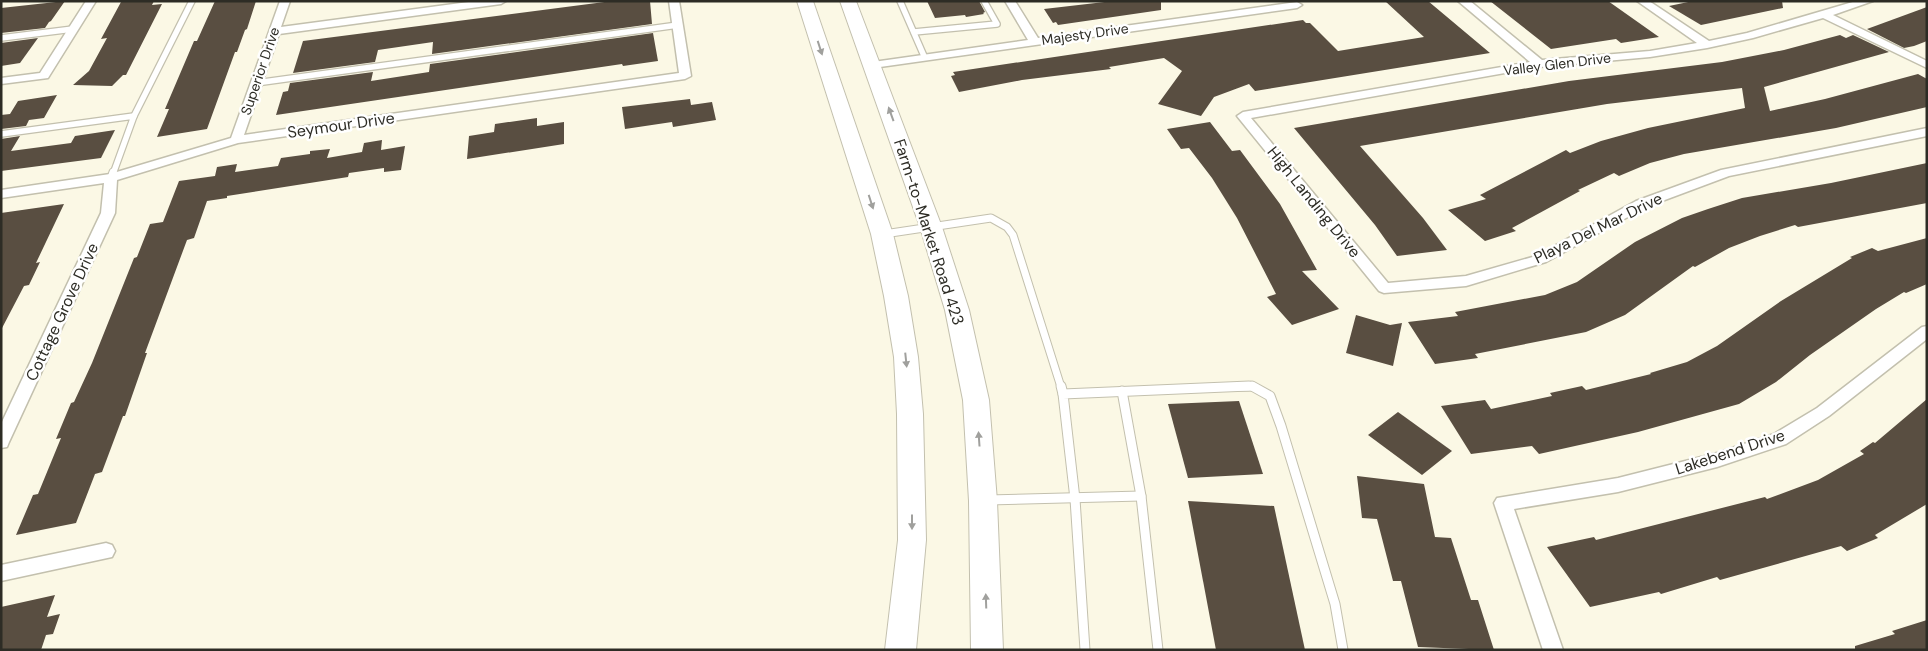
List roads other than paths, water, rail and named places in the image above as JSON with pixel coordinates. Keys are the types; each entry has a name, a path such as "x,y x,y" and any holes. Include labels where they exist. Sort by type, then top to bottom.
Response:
{"main road":[{"path":"805,1 882,234 896,296 906,357 910,414 912,540 900,650"},
{"name":"Farm-to-Market Road 423","path":"848,1 873,64 931,227 957,310 976,400 983,500 987,650"}],"street":[{"path":"1,82 44,76 91,1"},
{"name":"Superior Drive","path":"236,140 285,1"},
{"path":"274,31 501,1"},
{"path":"674,1 678,25"},
{"path":"1010,1 1034,41"},
{"path":"1463,1 1539,64"},
{"path":"1642,1 1707,45"},
{"name":"Valley Glen Drive","path":"1243,116 1539,64 1650,54 1707,45 1749,36 1868,1"},
{"name":"Majesty Drive","path":"873,64 1295,3"},
{"path":"1824,14 1927,65"},
{"name":"Seymour Drive","path":"1,194 111,178 236,140 685,76 678,25"},
{"name":"High Landing Drive","path":"1243,116 1384,288"},
{"name":"Playa Del Mar Drive","path":"1384,288 1466,281 1541,259 1641,204 1726,173 1927,132"},
{"name":"Cottage Grove Drive","path":"1,442 108,213 111,178"},
{"name":"Lakebend Drive","path":"1554,650 1503,503 1618,485 1717,460 1780,438 1823,412 1927,332"},
{"path":"1,572 106,552"}],"lane":[{"path":"111,178 134,116 192,1"},
{"path":"900,1 924,56"},
{"path":"914,32 997,24 984,1"},
{"path":"256,83 678,25"},
{"path":"1,38 73,29"},
{"path":"1,134 134,116"},
{"path":"882,234 991,218 1007,227 1013,235 1063,394 1075,499 1085,650"},
{"path":"1063,394 1252,386 1270,396 1281,426 1335,604 1342,650"},
{"path":"1122,391 1141,496 1158,650"},
{"path":"983,500 1141,496"}]}
